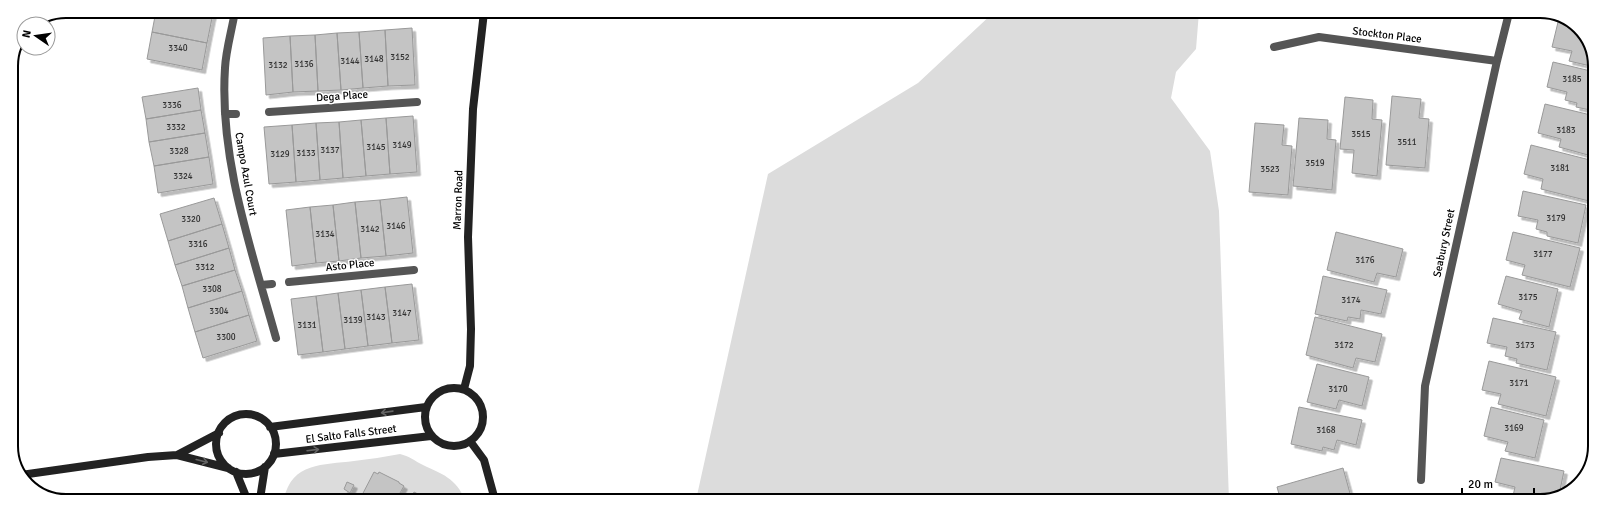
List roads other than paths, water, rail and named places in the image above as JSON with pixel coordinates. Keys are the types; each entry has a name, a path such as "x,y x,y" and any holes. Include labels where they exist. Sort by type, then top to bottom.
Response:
{"street":[{"name":"Campo Azul Court","path":"234,18 225,67 225,114 230,157 239,207 276,338"},
{"name":"Marron Road","path":"464,389 470,366 471,329 468,237 473,110 483,18"},
{"name":"Seabury Street","path":"1421,480 1425,386 1508,18"},
{"name":"Stockton Place","path":"1274,47 1319,37 1497,61"},
{"name":"Dega Place","path":"269,112 417,102"},
{"path":"225,114 236,114"},
{"name":"Asto Place","path":"289,282 414,270"},
{"path":"261,285 272,284"},
{"path":"454,387 464,389 478,400 482,408 483,418 481,427 476,436 470,441 458,446 448,446 439,443 431,436 426,427 424,417 430,398 437,392 446,388 454,387"},
{"name":"El Salto Falls Street","path":"270,427 426,407"},
{"path":"228,468 222,462 218,454 216,446 219,433 226,422 232,417 241,414 258,416 270,427 275,440 274,454 265,467 261,494"},
{"path":"177,455 219,433"},
{"name":"El Salto Falls Street","path":"274,454 431,436"},
{"path":"470,441 484,460 493,494"},
{"path":"27,474 148,457 177,455 228,468 236,472 251,473 265,467"},
{"path":"236,472 245,494"}]}
